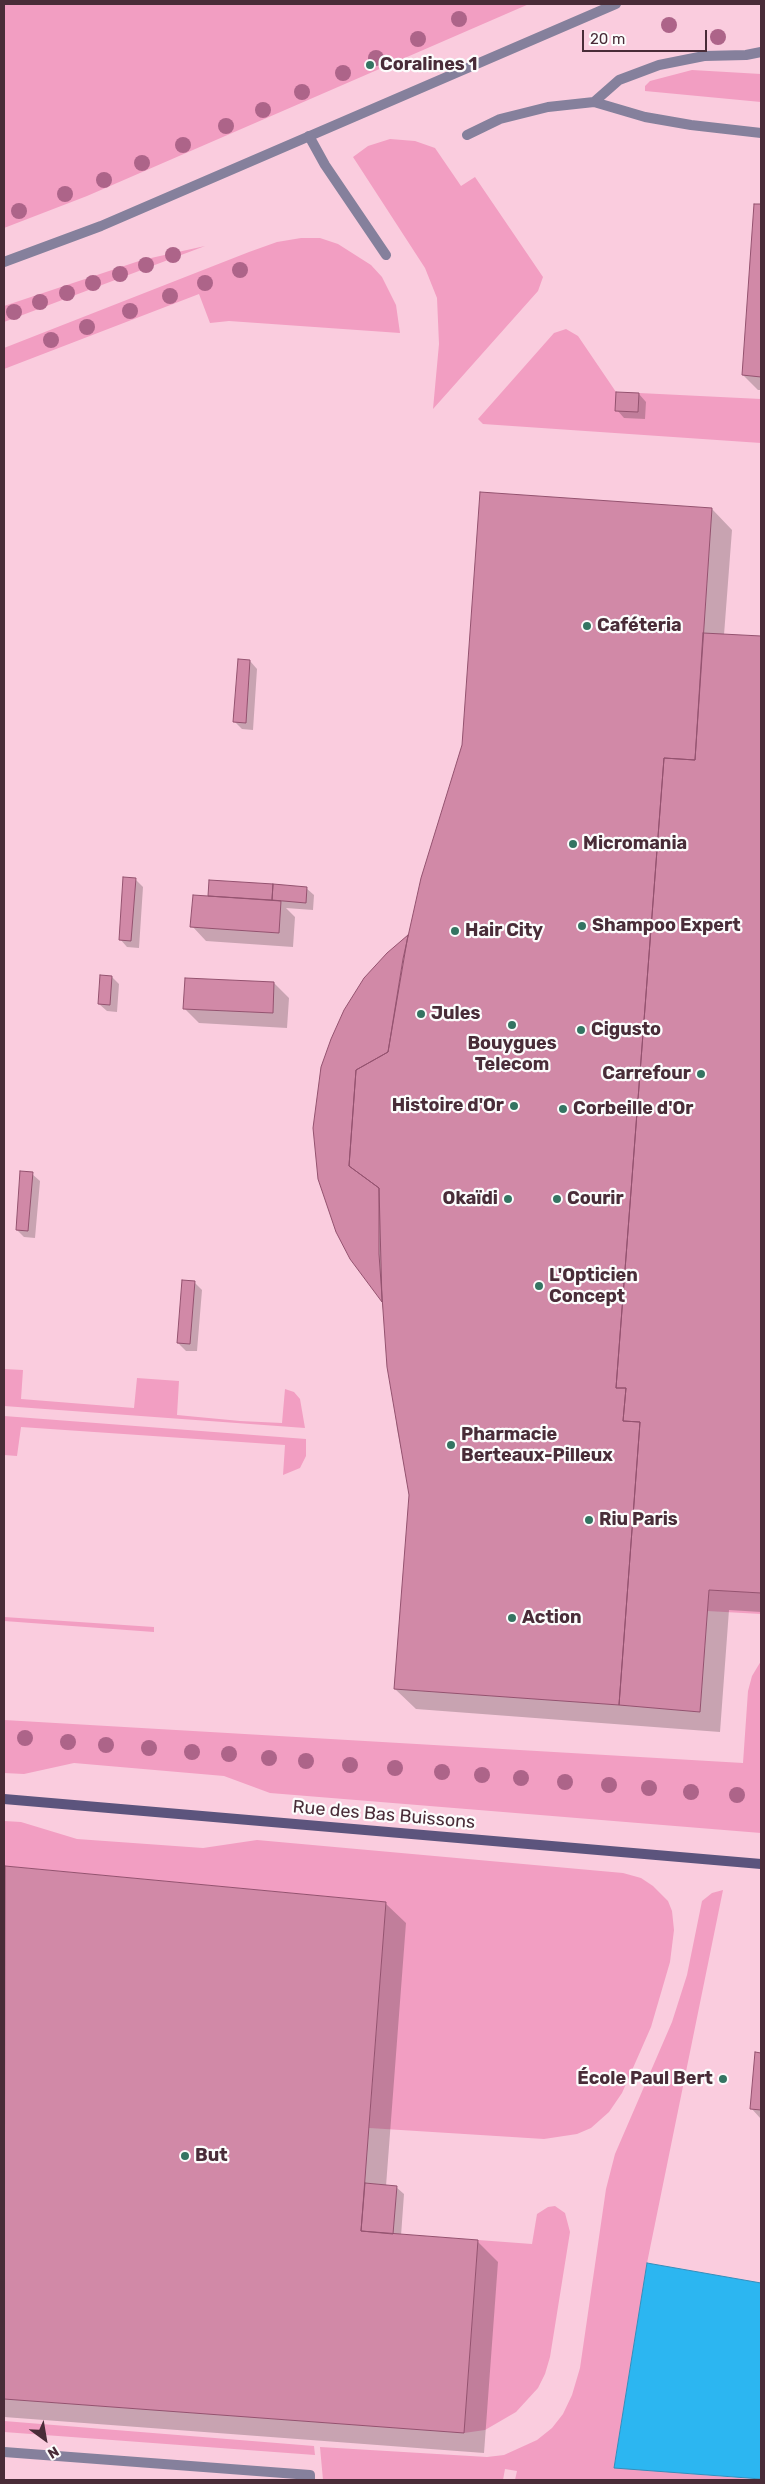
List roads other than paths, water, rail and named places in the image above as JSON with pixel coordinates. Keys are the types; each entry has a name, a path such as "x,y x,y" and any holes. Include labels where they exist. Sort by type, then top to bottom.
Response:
{"street":[{"path":"4,262 101,226 616,4"},
{"path":"594,102 619,80 659,65 704,56 746,55 761,52"},
{"path":"467,134 500,119 548,107 594,102 645,117 691,125 761,133"},
{"path":"309,136 325,164 386,255"},
{"name":"Rue des Bas Buissons","path":"4,1800 761,1864"},
{"path":"4,2452 310,2475 310,2480"}],"water":[{"path":"647,2263 761,2283 761,2479 614,2468"}],"place":[{"name":"Coralines 1","path":"370,65"},
{"name":"Caféteria","path":"587,626"},
{"name":"Micromania","path":"573,844"},
{"name":"Shampoo Expert","path":"582,926"},
{"name":"Hair City","path":"455,931"},
{"name":"Jules","path":"421,1014"},
{"name":"Bouygues Telecom","path":"512,1025"},
{"name":"Cigusto","path":"581,1030"},
{"name":"Carrefour","path":"701,1074"},
{"name":"Histoire d'Or","path":"514,1106"},
{"name":"Corbeille d'Or","path":"563,1109"},
{"name":"Okaïdi","path":"508,1199"},
{"name":"Courir","path":"557,1199"},
{"name":"L'Opticien Concept","path":"539,1286"},
{"name":"Pharmacie Berteaux-Pilleux","path":"451,1445"},
{"name":"Riu Paris","path":"589,1520"},
{"name":"Action","path":"512,1618"},
{"name":"École Paul Bert","path":"723,2079"},
{"name":"But","path":"185,2156"}]}
